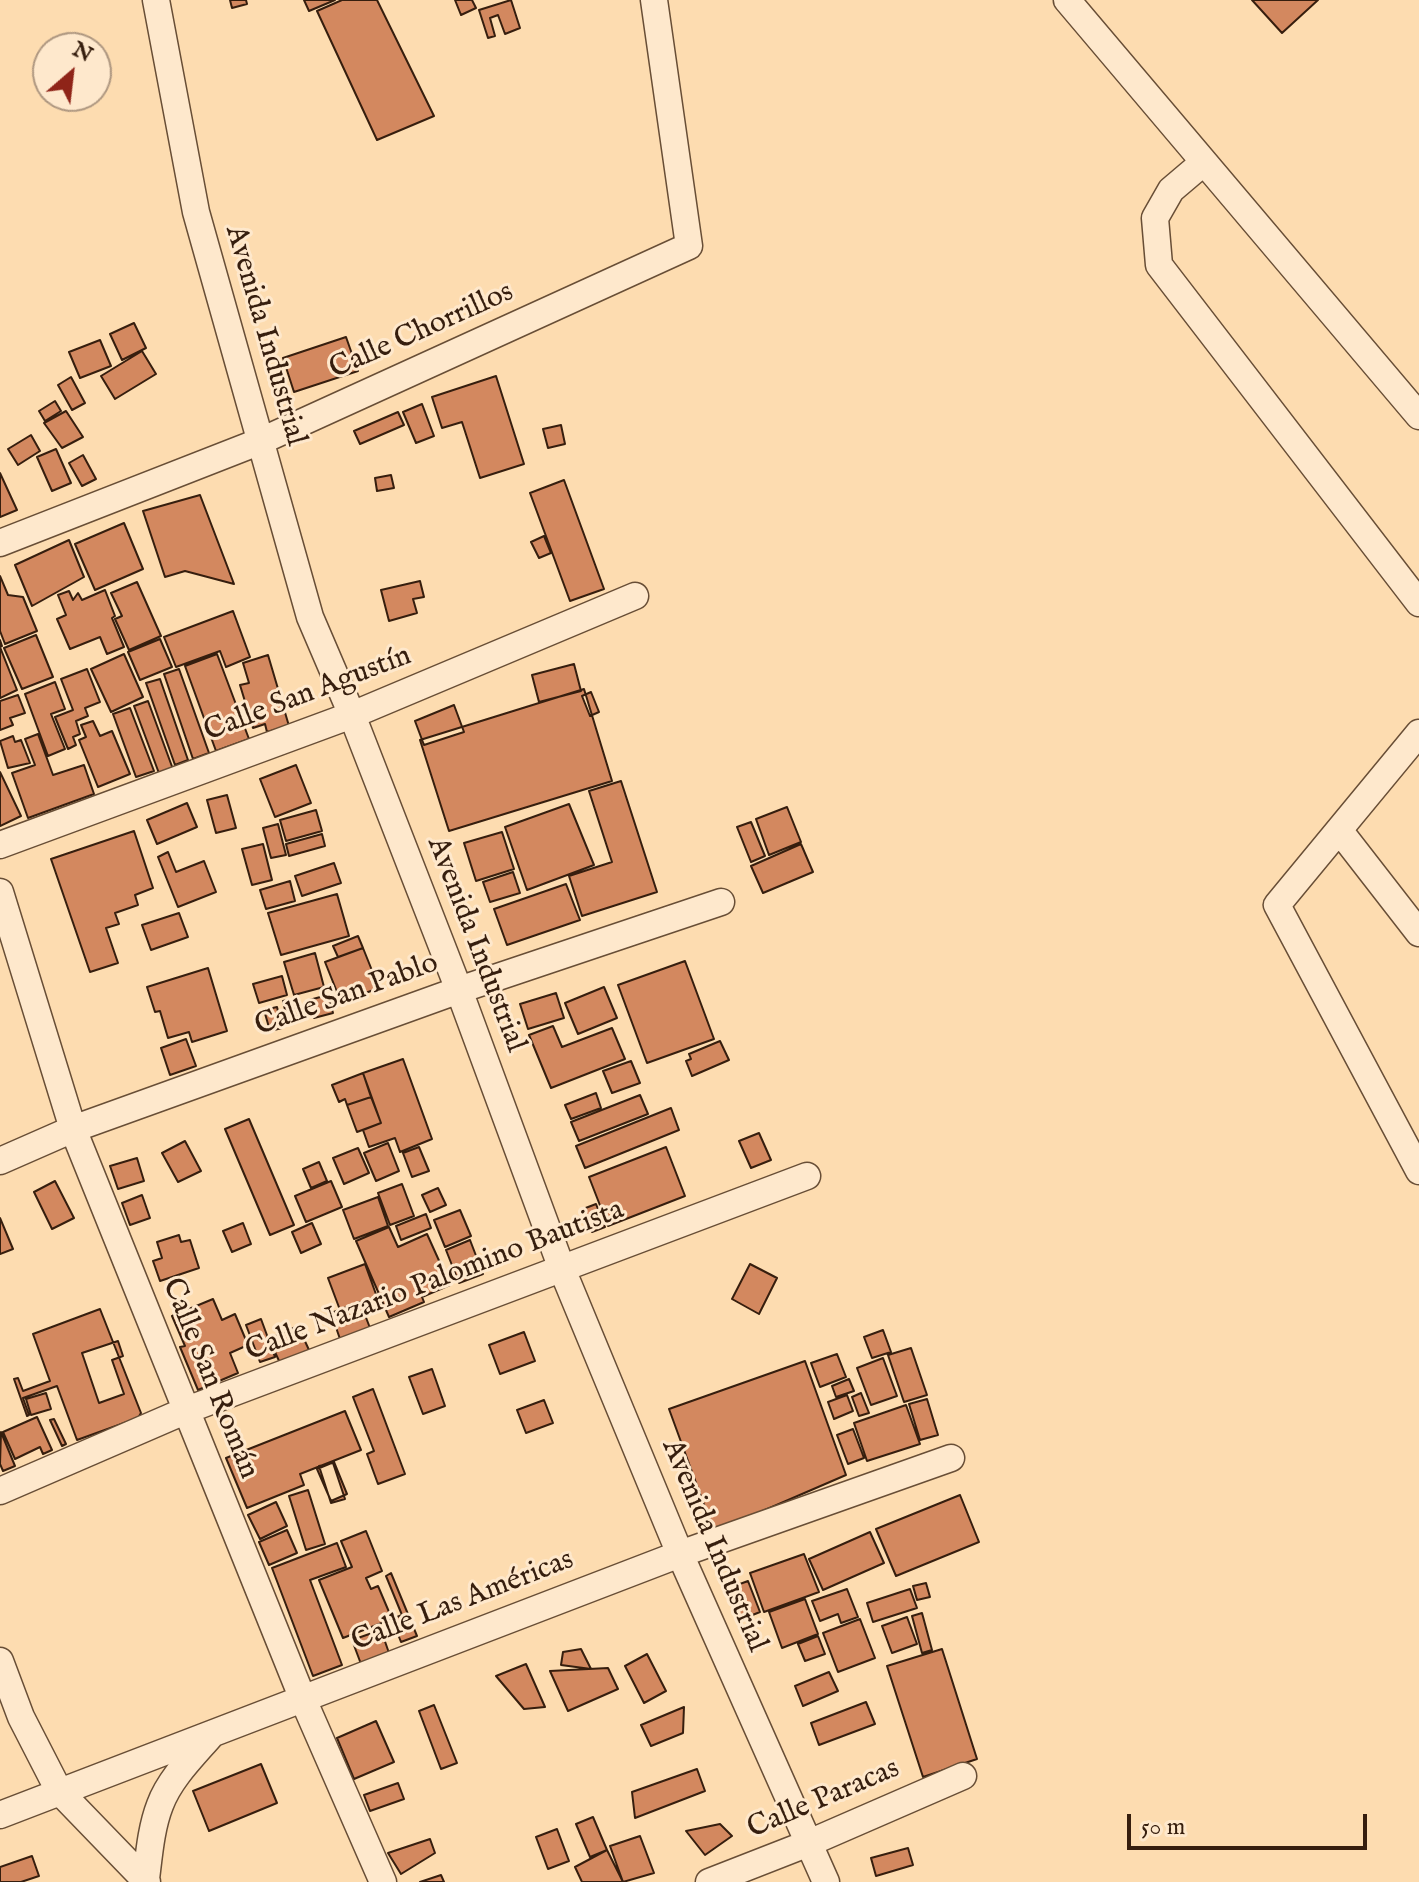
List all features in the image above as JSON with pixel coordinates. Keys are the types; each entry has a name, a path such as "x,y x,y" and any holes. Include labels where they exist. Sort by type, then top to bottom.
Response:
{"street":[{"name":"Avenida Industrial","path":"156,0 196,212 310,617 352,715 459,990 562,1269 680,1554 826,1882"},
{"name":"Calle Chorrillos","path":"0,543 261,441 689,246 654,0"},
{"path":"1067,0 1419,416"},
{"path":"1204,162 1171,190 1155,218 1159,265 1419,603"},
{"name":"Calle San Agustín","path":"0,845 352,715 635,596"},
{"path":"1419,733 1277,905 1419,1171"},
{"path":"1339,830 1419,933"},
{"name":"Calle San Román","path":"0,892 73,1129 302,1697 383,1882"},
{"name":"Calle San Pablo","path":"0,1161 73,1129 459,990 721,902"},
{"name":"Calle Nazario Palomino Bautista","path":"0,1491 187,1410 807,1176"},
{"name":"Calle Las Américas","path":"0,1815 680,1554 951,1458"},
{"path":"0,1661 21,1717 59,1791 146,1880"},
{"path":"146,1880 160,1804 178,1774 214,1731"},
{"name":"Calle Paracas","path":"709,1882 809,1843 963,1776"}],"building":[{"path":"230,0 246,0 247,4 232,8"},
{"path":"304,0 335,0 309,11"},
{"path":"342,0 377,0 434,116 377,140 317,11"},
{"path":"455,0 472,0 476,8 461,15"},
{"path":"511,0 520,28 505,34 498,15 490,18 495,36 488,38 479,10"},
{"path":"1252,0 1318,0 1282,33"},
{"path":"134,323 146,348 122,360 110,334"},
{"path":"346,337 358,371 294,392 283,358"},
{"path":"100,340 111,366 80,378 69,352"},
{"path":"142,351 156,374 115,399 101,376"},
{"path":"496,376 524,464 480,478 462,422 442,428 432,397"},
{"path":"71,377 85,403 72,410 58,385"},
{"path":"55,401 61,411 45,421 39,411"},
{"path":"422,404 434,436 416,443 403,412"},
{"path":"66,411 83,437 62,448 44,423"},
{"path":"398,412 404,425 360,444 354,431"},
{"path":"561,425 565,444 548,448 543,429"},
{"path":"31,435 40,451 18,465 8,449"},
{"path":"56,449 71,483 52,491 37,457"},
{"path":"83,455 96,479 82,486 69,463"},
{"path":"0,473 17,510 0,517"},
{"path":"391,475 394,488 377,491 375,478"},
{"path":"564,480 604,589 570,601 530,493"},
{"path":"200,495 234,584 185,571 165,577 143,511"},
{"path":"124,523 143,569 95,590 75,544"},
{"path":"544,536 551,553 539,558 531,542"},
{"path":"69,540 84,577 32,606 15,565"},
{"path":"0,576 8,595 23,597 37,631 5,644 0,631"},
{"path":"420,581 424,597 413,599 417,613 389,621 381,590"},
{"path":"137,582 161,636 129,650 115,619 122,616 111,593"},
{"path":"105,590 124,647 107,654 100,637 70,649 57,619 66,615 58,595 69,591 73,600 78,593 82,600"},
{"path":"233,611 250,657 226,667 220,651 176,667 164,637"},
{"path":"36,635 53,677 22,689 4,648"},
{"path":"160,639 172,667 140,680 128,652"},
{"path":"0,647 17,690 0,698"},
{"path":"124,654 143,697 111,712 91,669"},
{"path":"217,654 249,739 216,751 185,666"},
{"path":"268,655 289,726 267,732 265,724 253,728 240,685 249,683 243,663"},
{"path":"574,664 581,691 539,702 532,675"},
{"path":"87,669 100,702 85,708 88,716 76,721 80,734 73,737 76,745 68,749 55,717 73,710 61,679"},
{"path":"179,669 209,753 193,759 164,674"},
{"path":"160,679 188,760 175,765 146,683"},
{"path":"55,682 65,709 51,714 65,749 48,756 25,694"},
{"path":"584,689 612,781 449,831 420,740"},
{"path":"591,692 599,712 590,716 582,696"},
{"path":"18,695 25,713 10,718 13,725 0,730 0,701"},
{"path":"148,701 174,772 160,776 134,706"},
{"path":"454,705 464,732 424,745 415,721"},
{"path":"130,708 154,771 136,777 113,714"},
{"path":"93,721 100,736 112,731 130,774 98,787 79,740 86,737 81,725"},
{"path":"38,734 53,775 84,765 94,794 28,818 12,773 35,765 25,739"},
{"path":"13,736 15,742 21,740 30,763 8,768 0,741"},
{"path":"296,765 311,803 275,817 260,779"},
{"path":"0,772 21,816 0,826"},
{"path":"621,781 657,892 582,916 569,876 612,862 589,791"},
{"path":"227,795 236,828 216,833 207,800"},
{"path":"187,803 197,827 157,844 147,820"},
{"path":"569,804 594,865 527,890 505,827"},
{"path":"787,807 801,842 769,855 756,819"},
{"path":"316,810 322,831 286,841 280,820"},
{"path":"751,822 765,856 751,862 737,827"},
{"path":"278,824 286,855 271,858 263,828"},
{"path":"134,831 153,888 135,895 138,905 115,913 119,924 106,928 118,963 90,972 51,859"},
{"path":"502,832 514,869 476,881 464,843"},
{"path":"322,834 325,846 289,856 286,844"},
{"path":"263,844 272,880 252,885 242,849"},
{"path":"801,844 813,872 763,893 751,866"},
{"path":"168,852 176,872 204,861 216,892 178,907 158,857"},
{"path":"334,863 341,883 302,896 295,876"},
{"path":"513,872 520,893 490,902 483,882"},
{"path":"290,881 295,901 266,909 260,890"},
{"path":"566,884 580,920 507,945 494,909"},
{"path":"337,894 349,936 281,955 268,913"},
{"path":"179,913 188,937 151,950 142,925"},
{"path":"358,936 363,948 338,957 333,946"},
{"path":"363,948 379,988 341,1002 325,962"},
{"path":"315,953 324,987 294,995 284,962"},
{"path":"685,961 714,1039 647,1063 618,985"},
{"path":"208,968 227,1031 192,1042 189,1032 168,1038 160,1011 155,1012 147,987"},
{"path":"282,976 287,995 259,1003 253,984"},
{"path":"604,987 617,1018 578,1034 565,1003"},
{"path":"556,993 564,1018 528,1029 520,1004"},
{"path":"328,995 333,1013 314,1018 309,1000"},
{"path":"296,998 301,1021 288,1023 283,1001"},
{"path":"277,1007 282,1028 270,1031 264,1010"},
{"path":"553,1026 562,1047 612,1028 625,1059 551,1088 529,1035"},
{"path":"186,1039 196,1066 170,1075 161,1048"},
{"path":"720,1041 729,1060 692,1076 686,1061 691,1059 689,1054"},
{"path":"403,1059 432,1139 400,1152 395,1138 369,1147 363,1130 381,1123 363,1073"},
{"path":"631,1061 640,1083 612,1093 603,1071"},
{"path":"363,1073 371,1097 347,1105 345,1099 339,1102 332,1085"},
{"path":"596,1093 601,1108 571,1119 565,1105"},
{"path":"640,1095 648,1114 579,1141 571,1122"},
{"path":"371,1097 381,1123 357,1132 347,1105"},
{"path":"671,1108 679,1130 585,1168 576,1146"},
{"path":"249,1119 294,1225 270,1235 225,1129"},
{"path":"759,1133 771,1160 751,1168 739,1141"},
{"path":"185,1141 201,1171 178,1182 162,1153"},
{"path":"388,1143 399,1171 376,1181 364,1153"},
{"path":"419,1147 429,1171 412,1177 403,1153"},
{"path":"666,1147 685,1196 608,1226 589,1177"},
{"path":"358,1148 369,1173 344,1184 333,1158"},
{"path":"137,1158 144,1181 118,1189 110,1166"},
{"path":"319,1162 327,1181 311,1188 303,1169"},
{"path":"55,1181 74,1218 52,1229 34,1192"},
{"path":"331,1181 342,1207 306,1222 295,1196"},
{"path":"402,1184 414,1216 390,1225 378,1193"},
{"path":"438,1188 446,1205 430,1212 422,1195"},
{"path":"142,1195 150,1218 130,1225 122,1203"},
{"path":"378,1197 388,1226 354,1239 343,1210"},
{"path":"596,1204 605,1227 592,1232 583,1209"},
{"path":"460,1210 471,1236 445,1247 434,1220"},
{"path":"426,1214 431,1228 401,1240 396,1226"},
{"path":"0,1218 13,1249 0,1254"},
{"path":"243,1223 251,1244 232,1252 223,1231"},
{"path":"312,1223 321,1244 301,1253 292,1232"},
{"path":"389,1227 398,1247 427,1234 450,1285 422,1297 424,1302 389,1317 356,1241"},
{"path":"179,1235 181,1242 190,1240 199,1268 160,1281 153,1261 162,1258 157,1242"},
{"path":"470,1240 483,1274 459,1283 446,1250"},
{"path":"365,1264 381,1308 365,1315 360,1302 340,1310 328,1278"},
{"path":"750,1264 777,1278 759,1314 732,1299"},
{"path":"213,1299 222,1320 235,1314 248,1345 230,1353 238,1373 198,1390 180,1347 185,1346 172,1316"},
{"path":"360,1302 370,1328 340,1339 331,1313"},
{"path":"100,1309 141,1413 138,1418 77,1440 57,1386 23,1398 27,1416 14,1379 18,1378 23,1391 50,1381 33,1334"},
{"path":"261,1319 275,1357 260,1362 246,1325"},
{"path":"298,1326 309,1350 280,1363 269,1339"},
{"path":"883,1330 891,1352 872,1358 864,1337"},
{"path":"524,1332 535,1361 500,1374 489,1345"},
{"path":"118,1341 123,1356 112,1360 124,1394 99,1403 82,1353"},
{"path":"911,1348 927,1395 904,1402 888,1355"},
{"path":"837,1354 846,1377 820,1387 811,1363"},
{"path":"883,1358 897,1396 871,1405 857,1368"},
{"path":"805,1361 846,1475 714,1532 669,1409"},
{"path":"432,1369 445,1406 423,1414 409,1377"},
{"path":"849,1379 854,1391 836,1397 832,1386"},
{"path":"373,1389 405,1474 378,1484 367,1454 374,1451 353,1397"},
{"path":"46,1393 51,1409 31,1415 26,1399"},
{"path":"861,1393 869,1413 859,1416 852,1397"},
{"path":"847,1395 853,1411 834,1419 828,1402"},
{"path":"927,1399 938,1435 920,1440 909,1404"},
{"path":"544,1400 553,1423 526,1433 517,1410"},
{"path":"906,1405 920,1444 867,1461 854,1423"},
{"path":"345,1411 361,1450 300,1474 304,1485 247,1508 226,1458"},
{"path":"37,1417 52,1450 43,1454 40,1447 15,1459 3,1432"},
{"path":"54,1419 66,1444 62,1446 50,1420"},
{"path":"853,1429 864,1458 848,1464 837,1435"},
{"path":"1,1432 15,1466 3,1471 0,1464"},
{"path":"334,1462 347,1494 331,1501 317,1469"},
{"path":"333,1463 345,1499 331,1503 319,1466"},
{"path":"308,1490 325,1544 306,1550 289,1496"},
{"path":"960,1495 979,1542 896,1576 876,1529"},
{"path":"276,1502 287,1526 260,1539 248,1515"},
{"path":"287,1530 297,1553 269,1565 259,1542"},
{"path":"366,1531 382,1571 366,1578 371,1589 378,1586 392,1619 343,1638 319,1580 352,1567 341,1541"},
{"path":"870,1532 884,1563 823,1590 809,1559"},
{"path":"337,1543 346,1567 310,1580 342,1665 313,1676 272,1568"},
{"path":"804,1554 819,1592 764,1612 750,1573"},
{"path":"391,1573 417,1636 401,1642 392,1619 402,1615 386,1576"},
{"path":"748,1581 760,1612 740,1620 729,1588"},
{"path":"926,1583 930,1597 917,1600 913,1586"},
{"path":"847,1589 858,1617 841,1623 838,1614 820,1621 812,1601"},
{"path":"910,1589 917,1608 873,1622 867,1603"},
{"path":"805,1599 818,1634 782,1648 769,1612"},
{"path":"922,1613 932,1650 922,1653 912,1616"},
{"path":"907,1617 917,1644 892,1653 882,1626"},
{"path":"860,1619 875,1658 838,1672 823,1633"},
{"path":"381,1630 389,1653 361,1664 352,1640"},
{"path":"818,1636 825,1654 805,1661 798,1644"},
{"path":"581,1649 591,1669 561,1665 563,1652"},
{"path":"942,1649 977,1759 923,1777 887,1666"},
{"path":"647,1654 666,1691 644,1703 625,1666"},
{"path":"526,1664 545,1707 524,1709 496,1676"},
{"path":"608,1668 618,1689 568,1711 550,1671"},
{"path":"829,1672 838,1691 803,1706 795,1686"},
{"path":"866,1702 875,1724 819,1745 811,1723"},
{"path":"434,1705 457,1763 441,1769 419,1711"},
{"path":"684,1707 683,1733 651,1746 641,1725"},
{"path":"376,1721 394,1762 354,1779 337,1738"},
{"path":"261,1764 277,1803 209,1831 193,1791"},
{"path":"697,1769 705,1791 635,1818 632,1792"},
{"path":"398,1783 404,1799 370,1811 364,1795"},
{"path":"593,1817 607,1850 590,1857 576,1824"},
{"path":"720,1824 732,1836 705,1855 686,1831"},
{"path":"557,1829 569,1861 548,1869 536,1837"},
{"path":"640,1836 654,1873 623,1882 610,1846"},
{"path":"430,1839 435,1853 401,1874 388,1853"},
{"path":"908,1848 913,1865 876,1876 871,1858"},
{"path":"607,1850 623,1882 582,1882 575,1867"},
{"path":"32,1856 39,1876 21,1882 0,1882 0,1867"},
{"path":"441,1875 444,1882 420,1882"}]}
